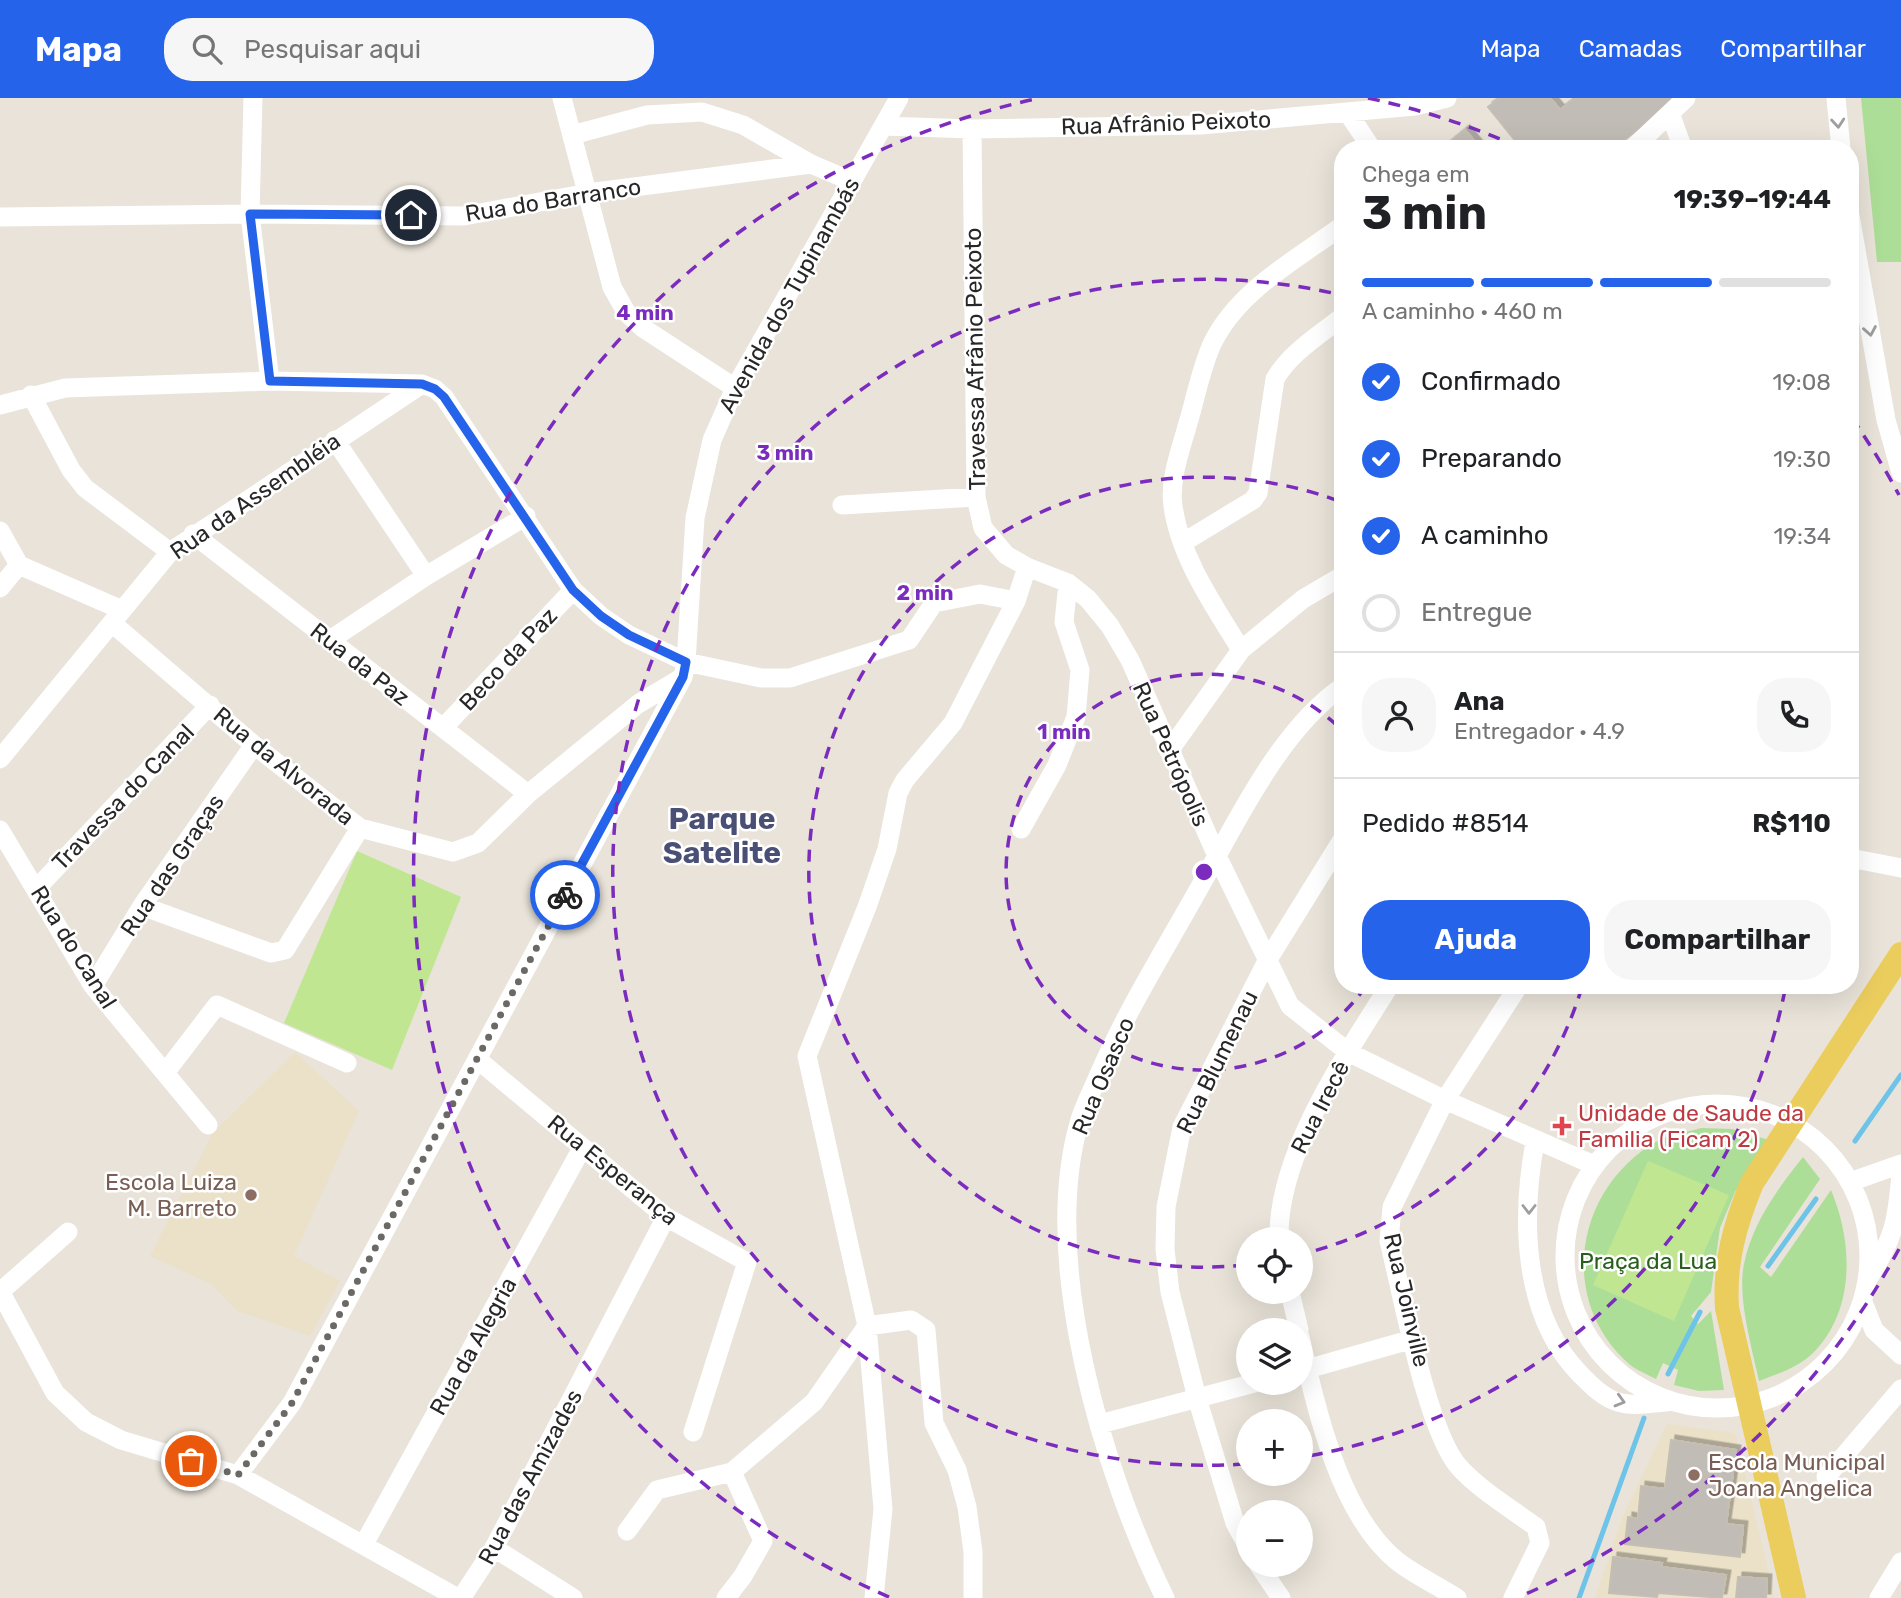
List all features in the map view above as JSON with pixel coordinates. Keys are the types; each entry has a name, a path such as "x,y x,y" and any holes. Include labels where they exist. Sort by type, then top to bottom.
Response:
{"main road":[{"path":"1794,1598 1727,1308 1725,1281 1737,1218 1752,1183 1901,954"}],"street":[{"path":"253,98 250,214 270,381"},
{"path":"562,98 612,287 626,312 643,328 735,388"},
{"name":"Avenida dos Tupinambás","path":"238,1475 292,1403 685,670 695,518 712,440 735,388 899,98"},
{"path":"1642,140 1686,98"},
{"path":"1836,98 1840,140"},
{"name":"Rua Afrânio Peixoto","path":"883,125 972,129 1201,125 1348,114 1439,100"},
{"path":"572,135 647,115 702,112 743,125 811,164 851,181"},
{"path":"1670,113 1680,140"},
{"path":"1348,114 1367,140"},
{"name":"Travessa Afrânio Peixoto","path":"972,129 976,497 983,528 992,541 1006,555 1027,567"},
{"name":"Rua do Barranco","path":"0,217 250,214 464,216 588,193 811,164"},
{"path":"1241,650 1204,589 1184,542 1173,507 1173,485 1213,342 1233,312 1266,281 1334,232"},
{"path":"1859,267 1886,420 1901,473"},
{"path":"1184,542 1253,500 1258,493 1275,379 1301,349 1334,323"},
{"path":"0,405 65,388 270,381 422,384 435,389 444,397 526,516 573,590 601,616 685,670 761,678 790,678 909,640 934,603 980,594 1016,600"},
{"name":"Rua da Assembléia","path":"0,760 170,552 193,534 422,384"},
{"path":"31,395 71,470 85,488 170,552"},
{"path":"335,440 426,576"},
{"path":"842,505 976,497"},
{"path":"330,640 426,576 526,516"},
{"path":"0,531 19,565 0,588"},
{"name":"Rua da Paz","path":"193,534 528,794"},
{"name":"Rua da Alvorada","path":"19,565 117,617 254,746 360,828 441,850 465,850 478,843 528,794 638,704 685,670"},
{"path":"874,1598 883,1509 867,1326 809,1070 808,1046 867,907 887,849 898,793 905,780 953,723 1016,600 1027,567"},
{"name":"Rua Petrópolis","path":"1027,567 1068,583 1088,599 1110,626 1130,660 1217,856 1290,1006 1348,1052 1535,1142 1594,1165"},
{"path":"1169,751 1241,650 1303,599 1334,581"},
{"path":"1021,829 1057,765 1076,717 1080,670 1063,622 1068,583"},
{"name":"Beco da Paz","path":"443,728 573,590"},
{"name":"Rua Osasco","path":"1166,1598 1138,1542 1100,1424 1070,1294 1066,1189 1079,1122 1110,1049 1217,856 1288,738 1334,693"},
{"path":"638,704 667,706"},
{"name":"Travessa do Canal","path":"37,888 210,705"},
{"name":"Rua das Graças","path":"93,986 142,906 254,746"},
{"path":"142,906 271,954 279,953 285,950 360,828"},
{"name":"Rua do Canal","path":"0,830 93,986 208,1125"},
{"name":"Rua Blumenau","path":"1236,1523 1198,1398 1170,1292 1165,1249 1166,1207 1182,1127 1267,961 1334,853"},
{"path":"1859,860 1901,868"},
{"name":"Rua Irecê","path":"1280,1227 1282,1194 1295,1156 1348,1052 1384,994"},
{"name":"Rua Joinville","path":"1513,994 1445,1100 1392,1207 1389,1225 1389,1241 1413,1339 1442,1441 1458,1466 1481,1487 1536,1527 1539,1534 1540,1543 1513,1598"},
{"path":"165,1073 216,1005 347,1063"},
{"name":"Rua Esperança","path":"477,1059 666,1217 747,1262 693,1432"},
{"path":"1535,1142 1529,1176 1528,1216 1534,1283 1543,1319 1565,1359 1602,1394 1618,1402 1672,1402 1711,1409 1750,1406 1782,1393 1811,1375 1839,1347 1863,1302 1868,1280 1870,1245 1863,1209 1850,1182 1826,1148 1790,1122 1756,1109 1732,1105 1684,1107 1650,1119 1629,1132 1594,1165 1576,1197 1566,1233 1565,1270 1573,1306 1589,1340 1612,1367 1640,1388 1672,1402"},
{"name":"Rua da Alegria","path":"364,1544 582,1148"},
{"path":"1850,1182 1901,1164"},
{"path":"1868,1280 1892,1238 1901,1174"},
{"name":"Rua das Amizades","path":"0,1292 55,1393 86,1422 121,1440 238,1475 456,1597 467,1594 494,1548 666,1217"},
{"path":"0,1292 68,1233"},
{"path":"1863,1302 1874,1329 1895,1351"},
{"path":"627,1531 657,1490 732,1472 814,1402 867,1326 911,1320 926,1330 934,1423 957,1470 967,1507 973,1552 973,1598"},
{"path":"1313,1368 1413,1339"},
{"path":"1565,1359 1589,1340"},
{"path":"1839,1347 1861,1340 1874,1340 1895,1351"},
{"path":"1100,1424 1236,1388"},
{"path":"1826,1477 1901,1389"},
{"path":"1312,1395 1355,1509 1375,1539 1398,1562 1457,1598"},
{"path":"726,1598 743,1576 763,1541 732,1472"},
{"path":"494,1548 573,1598"},
{"path":"1879,1598 1901,1562"},
{"path":"1267,1577 1281,1598"}],"shaded area":[{"name":"Escola Luiza M. Barreto","path":"295,1052 359,1111 294,1256 340,1281 310,1336 237,1311 211,1284 150,1256 212,1134"},
{"name":"Escola Municipal Joana Angelica","path":"1667,1424 1735,1433 1775,1598 1595,1598 1622,1518"}],"green space":[{"path":"1861,98 1901,98 1901,262 1877,262"},
{"path":"357,851 461,897 392,1070 284,1023"},
{"name":"Praça da Lua","path":"1701,1128 1732,1129 1769,1140 1735,1192 1720,1228 1711,1292 1691,1316 1698,1324 1711,1311 1724,1390 1699,1391 1674,1385 1678,1370 1663,1363 1656,1379 1628,1363 1605,1337 1591,1307 1584,1276 1585,1244 1594,1214 1609,1185 1631,1160 1659,1140"},
{"name":"Praça da Lua","path":"1803,1157 1820,1179 1760,1267 1771,1277 1831,1190 1838,1210 1846,1253 1843,1297 1837,1318 1812,1354 1793,1367 1759,1381 1742,1292 1744,1264 1760,1221 1775,1194"},
{"path":"1648,1161 1729,1195 1674,1321 1593,1285"}],"building":[{"path":"1500,98 1550,98 1560,110 1576,98 1677,98 1624,140 1515,140 1488,107"},
{"path":"1465,130 1473,140 1453,140"},
{"path":"1671,1440 1736,1450 1726,1524 1743,1526 1740,1557 1625,1544 1628,1517 1638,1519 1641,1486 1665,1489"},
{"path":"1613,1557 1662,1563 1661,1567 1726,1575 1722,1598 1658,1593 1657,1597 1609,1593"},
{"path":"1738,1577 1767,1579 1766,1598 1736,1598"}],"waterway":[{"path":"1855,1141 1901,1075"},
{"path":"1768,1266 1816,1199"},
{"path":"1668,1374 1700,1312"},
{"path":"1579,1598 1644,1418"}],"way so far":[{"path":"191,1461 238,1475 277,1426 292,1403 565,895"}],"place":[{"name":"Unidade de Saude da Familia (Ficam 2)","path":"1562,1126"},
{"name":"Escola Luiza M. Barreto","path":"251,1195"},
{"name":"Escola Municipal Joana Angelica","path":"1694,1475"}],"district":[{"name":"Parque Satelite","path":"722,836"}],"route":[{"path":"411,215 250,214 270,381 422,384 435,389 444,397 526,516 573,590 601,616 629,635 686,662 683,677 565,895"}]}
